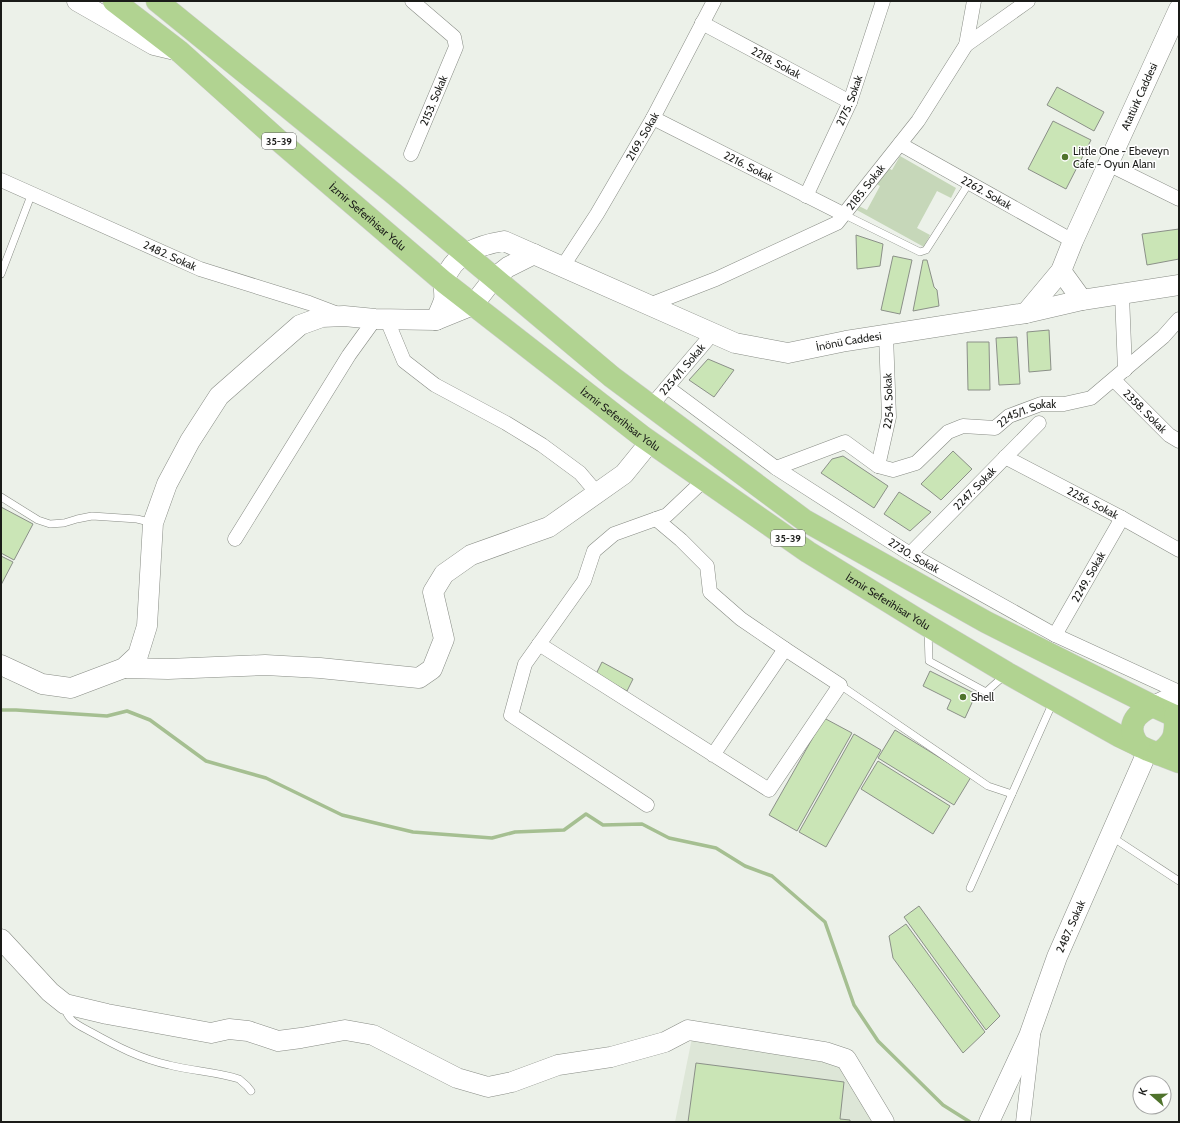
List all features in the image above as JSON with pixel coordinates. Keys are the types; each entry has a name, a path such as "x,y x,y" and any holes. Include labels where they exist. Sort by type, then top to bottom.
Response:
{"main road":[{"name":"İzmir Seferihisar Yolu","path":"114,1 179,51 277,139 444,282 650,442 808,552 928,626 1054,700 1148,750 1179,762"},
{"name":"35-39","path":"157,1 393,193 612,377 804,520 986,622 1153,706 1178,711"},
{"path":"1153,706 1139,714 1135,720 1132,730 1134,740 1148,750 1171,743 1175,737 1178,711"}],"street":[{"path":"77,1 154,45 179,51"},
{"name":"2153. Sokak","path":"411,154 456,47 454,38 412,1"},
{"name":"2169. Sokak","path":"563,266 597,214 653,118 714,1"},
{"path":"966,46 974,1"},
{"name":"2185. Sokak","path":"649,305 716,279 837,223 918,121 966,46 1028,1"},
{"name":"2175. Sokak","path":"806,196 850,102 880,2"},
{"name":"Atatürk Caddesi","path":"1026,313 1061,271 1073,241 1179,9"},
{"name":"2218. Sokak","path":"702,23 850,102"},
{"name":"2216. Sokak","path":"653,118 844,214"},
{"name":"2262. Sokak","path":"900,144 1073,241"},
{"path":"1108,164 1178,197"},
{"name":"2482. Sokak","path":"1,180 200,269 309,302 344,316"},
{"name":"İnönü Caddesi","path":"444,282 451,265 465,254 485,244 504,241 735,343 788,353 886,335 1026,313 1082,300 1179,285"},
{"path":"124,668 138,655 147,626 153,523 167,484 187,447 219,396 300,325 322,317 344,316 381,319 436,320 473,305 494,278 508,267 534,254"},
{"path":"1061,271 1082,300"},
{"path":"436,320 444,300 444,282"},
{"path":"1122,295 1125,370"},
{"path":"381,319 404,361 435,385 506,423 542,445 580,473 598,493"},
{"path":"235,539 349,355 381,319"},
{"name":"2245/1. Sokak","path":"776,468 845,442 878,466 894,470 916,463 948,432 963,426 995,428 1009,416 1026,408 1041,404 1064,404 1091,398 1163,337 1179,319"},
{"name":"2254/1. Sokak","path":"651,406 713,333"},
{"name":"2254. Sokak","path":"878,466 889,417 886,335"},
{"name":"2358. Sokak","path":"1114,380 1169,435 1179,441"},
{"name":"2730. Sokak","path":"667,387 776,468 910,554 1054,635 1179,693"},
{"name":"2247. Sokak","path":"910,554 1039,423"},
{"path":"1,665 42,684 71,688 124,668 265,665 320,668 419,678 432,670 444,639 433,592 444,574 471,555 549,527 624,474 650,442"},
{"name":"2256. Sokak","path":"1005,457 1122,518 1179,550"},
{"path":"648,805 511,715 525,664 584,581 594,551 614,534 667,515 704,480"},
{"name":"2249. Sokak","path":"1054,635 1122,518"},
{"path":"539,644 769,790 840,685 741,619 710,592 707,566 681,540 656,519"},
{"path":"713,755 785,649"},
{"path":"1153,706 1179,693"},
{"name":"2487. Sokak","path":"993,1114 1029,1036 1057,957 1148,750"},
{"path":"1,939 50,992 65,1004 107,1014 211,1033 229,1029 248,1031 278,1041 345,1030 373,1035 457,1078 488,1087 512,1082 558,1065 611,1057 665,1042 688,1030 825,1052 846,1059 884,1122"},
{"path":"1023,1122 1036,1018"}],"lane":[{"path":"844,214 920,252 926,250 969,183"},
{"path":"1,274 32,194"},
{"path":"1,497 38,520 50,524 64,523 92,516 137,519 153,523"},
{"path":"928,626 929,662 986,692 1007,673"},
{"path":"840,685 988,786 1012,794"},
{"path":"970,888 1054,700"},
{"path":"1110,836 1179,881"},
{"path":"65,1004 67,1016 79,1025 132,1054 169,1065 239,1079 251,1091"}],"shaded area":[{"path":"693,1033 831,1050 883,1122 675,1122"}],"green space":[{"path":"900,156 956,188 951,198 937,191 917,228 930,235 924,247 855,209 857,205 867,210 880,186 873,182 882,165 892,170"}],"building":[{"path":"1057,87 1104,112 1094,131 1047,105"},
{"path":"1053,121 1091,140 1066,189 1028,169"},
{"path":"1179,229 1179,259 1147,265 1142,234"},
{"path":"856,235 883,244 880,266 857,269"},
{"path":"893,256 912,260 900,314 881,310"},
{"path":"923,260 927,260 934,287 937,290 939,306 913,311"},
{"path":"1049,330 1051,370 1029,372 1027,332"},
{"path":"1017,337 1020,384 999,385 996,338"},
{"path":"967,342 989,342 990,390 968,390"},
{"path":"708,359 734,370 714,397 689,380"},
{"path":"953,451 972,469 941,500 921,484"},
{"path":"843,456 888,486 874,508 821,473 832,459"},
{"path":"899,492 931,512 910,531 884,514"},
{"path":"1,507 33,524 14,560 1,553"},
{"path":"1,556 13,562 1,585"},
{"path":"602,662 633,679 627,691 596,674"},
{"path":"930,671 976,694 965,718 947,709 951,700 923,686"},
{"path":"824,718 852,733 797,831 769,815"},
{"path":"895,730 971,777 954,805 878,758"},
{"path":"854,734 881,750 826,847 799,832"},
{"path":"878,761 950,806 933,834 861,789"},
{"path":"919,906 1000,1016 986,1030 904,917"},
{"path":"906,924 985,1032 963,1053 893,958 889,936"},
{"path":"696,1063 844,1082 840,1119 850,1120 850,1122 688,1122"}],"waterway":[{"path":"1,710 107,716 127,711 150,720 206,761 266,778 342,815 413,832 492,838 515,832 564,830 586,814 603,825 642,824 669,838 716,848 745,866 772,876 825,922 854,1005 878,1041 943,1105 970,1122"}],"place":[{"name":"Little One - Ebeveyn Cafe - Oyun Alanı","path":"1065,157"},
{"name":"Shell","path":"963,697"}]}
